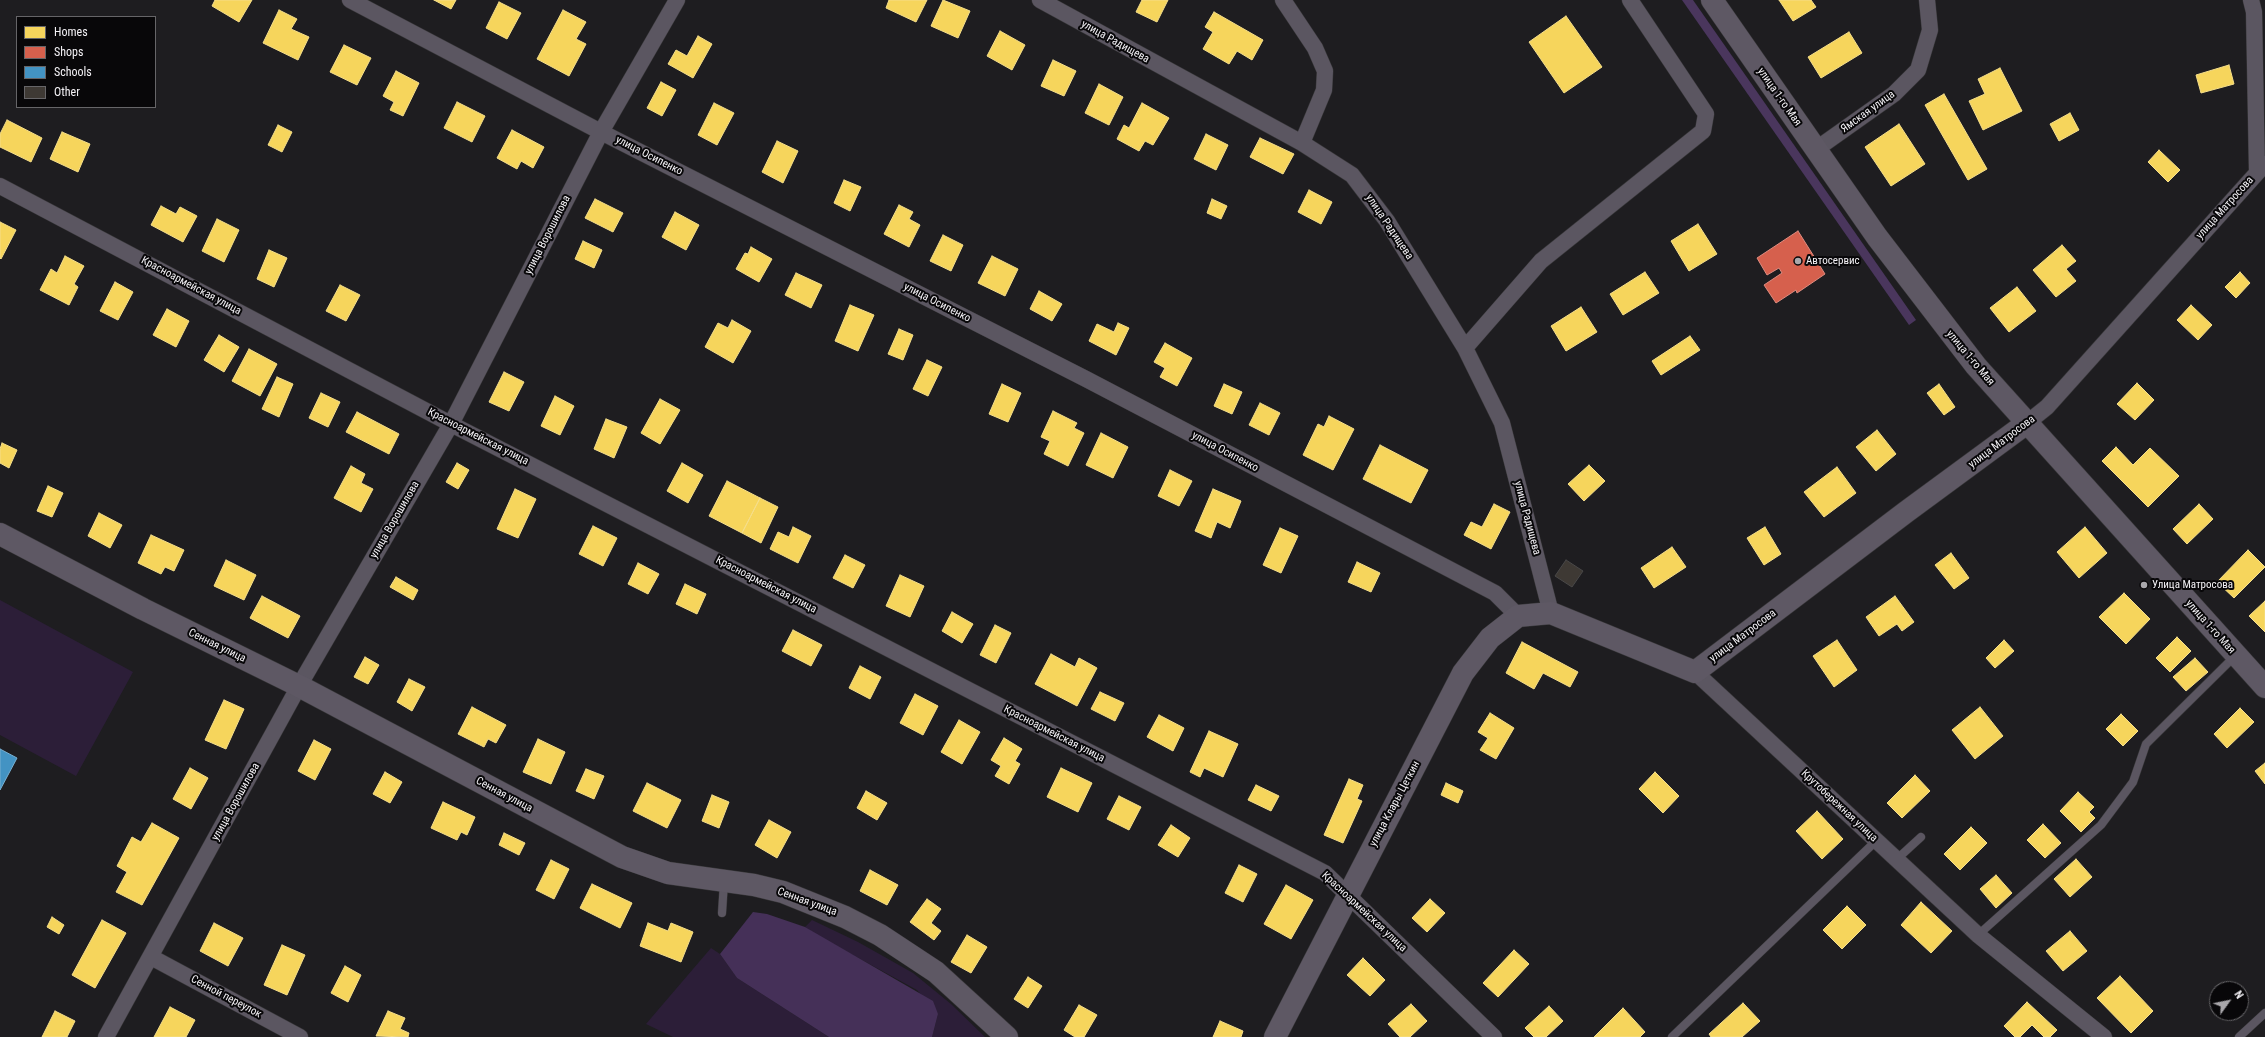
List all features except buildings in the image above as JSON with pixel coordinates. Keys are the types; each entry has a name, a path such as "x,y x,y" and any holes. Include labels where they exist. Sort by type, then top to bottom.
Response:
{"street":[{"name":"улица Осипенко","path":"350,0 601,132 1086,379 1488,589 1495,593 1518,616"},
{"name":"улица Ворошилова","path":"106,1037 299,686 452,424 601,132 677,0"},
{"name":"улица Радищева","path":"1040,0 1302,143 1352,175 1387,221 1464,348 1502,423 1551,613"},
{"path":"1283,0 1315,48 1325,71 1324,90 1302,143"},
{"path":"1464,348 1541,261 1703,131 1706,114 1630,0"},
{"name":"улица 1-го Мая","path":"1712,0 1816,150 1932,311 1976,366 2265,687"},
{"name":"Ямская улица","path":"1816,150 1894,94 1918,70 1930,30 1927,0"},
{"path":"2256,10 2261,168"},
{"name":"улица Матросова","path":"1695,672 2047,407 2261,168"},
{"name":"Красноармейская улица","path":"0,186 452,424 1325,873 1494,1037"},
{"name":"Сенная улица","path":"0,534 143,609 299,686 622,857 668,873 724,881 783,892 845,917 880,934 936,972 1007,1037"},
{"path":"1518,616 1551,613"},
{"name":"Крутобережная улица","path":"1551,613 1695,672 1978,935 2104,1037"},
{"name":"улица Клары Цеткин","path":"1275,1037 1463,673 1490,638 1518,616"},
{"name":"Сенной переулок","path":"151,957 300,1037"}],"lane":[{"path":"1978,935 2101,825 2133,782 2146,744 2236,655"},
{"path":"1897,859 1921,837"},
{"path":"1672,1037 1877,840"},
{"path":"722,913 724,881"},
{"path":"2239,1037 2265,1013"}],"shaded area":[{"path":"1682,0 1693,0 1916,320 1909,325"},
{"path":"0,600 133,672 76,776 0,735"},
{"path":"753,912 767,914 805,927 933,1001 938,1014 932,1037 829,1037 737,978 720,954"},
{"path":"812,920 858,942 913,973 951,1004 985,1037 932,1037 938,1014 917,990 820,937 805,927"},
{"path":"711,948 720,954 737,978 829,1037 673,1037 646,1024"}],"place":[{"name":"Автосервис","path":"1798,261"},
{"name":"Улица Матросова","path":"2144,585"}]}
